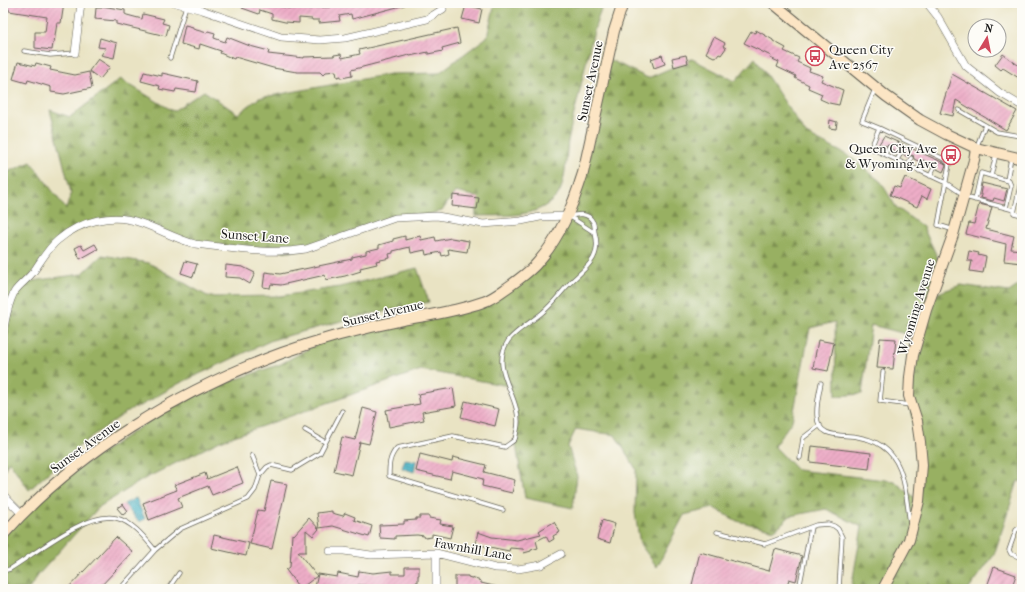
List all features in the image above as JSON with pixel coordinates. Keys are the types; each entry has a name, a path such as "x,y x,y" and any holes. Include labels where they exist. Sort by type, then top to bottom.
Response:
{"street":[{"path":"75,53 81,3"},
{"path":"176,3 202,10 281,38 320,40 345,38 427,19 443,9"},
{"name":"Sunset Avenue","path":"3,535 22,514 52,486 81,462 114,438 149,416 234,372 283,352 324,340 364,329 485,302 520,278 538,263 555,240 568,216 583,173 614,31 623,3"},
{"path":"773,3 875,88 920,120 976,148 1022,159"},
{"path":"927,3 938,17 966,66 1000,93 1022,106"},
{"name":"Wyoming Avenue","path":"883,589 912,534 920,501 922,464 920,442 909,390 913,355 926,310 955,230 964,196 976,172 976,148"},
{"name":"Sunset Lane","path":"3,336 8,310 14,292 25,282 57,241 78,226 92,221 105,219 129,219 195,244 275,252 290,252 313,247 395,218 437,216 483,224 568,216"},
{"path":"3,494 22,514"},
{"name":"Fawnhill Lane","path":"330,552 344,551 371,555 436,553 495,568 518,569 541,564 561,554"},
{"path":"436,553 436,589"}],"lane":[{"path":"170,58 186,6"},
{"path":"24,51 50,55 75,53"},
{"path":"875,88 862,121 879,128 905,143 938,158 946,160 948,164 946,183 938,225 955,230"},
{"path":"959,110 997,132 1020,136 1022,126"},
{"path":"976,148 985,125"},
{"path":"879,128 871,148 946,183 964,196 1014,210 1014,213 1022,215"},
{"path":"885,154 888,148"},
{"path":"897,160 901,153"},
{"path":"992,176 996,153"},
{"path":"1007,180 1011,157"},
{"path":"908,165 911,158"},
{"path":"919,171 923,163"},
{"path":"930,176 934,168"},
{"path":"975,200 976,172 1009,181 1011,186 1006,208"},
{"path":"1014,210 1022,177"},
{"path":"503,510 389,476 388,464 392,454 397,448 453,436 505,446 515,439 518,424 516,405 501,362 503,351 509,339 544,311 594,259 598,240 595,233 594,223 591,218 585,215 568,216"},
{"path":"568,216 595,233"},
{"path":"883,372 880,401 911,405"},
{"path":"821,383 817,417 821,429 835,435 870,440 880,445 888,452 896,462 901,474 912,534"},
{"path":"120,589 155,550 180,529 248,499 255,490 260,475 268,467 271,465 292,470 320,453 342,411"},
{"path":"800,458 803,438 820,426"},
{"path":"304,430 326,442"},
{"path":"252,455 260,475"},
{"path":"3,571 10,569 56,538 87,522 104,517 116,518 129,524 140,533 155,550"},
{"path":"717,532 765,544 816,525 828,524 838,529 842,537 839,589"},
{"path":"799,589 811,527"},
{"path":"1022,529 1019,528 1016,530 1009,550 1011,554 1022,558"},
{"path":"168,589 179,573"}],"green space":[{"path":"495,3 603,3 592,37 570,129 564,179 556,197 539,209 529,212 508,215 476,216 474,196 455,192 442,211 421,216 395,218 290,252 195,244 140,222 105,219 68,232 25,282 82,274 102,255 149,263 209,297 280,296 340,287 417,268 429,302 356,317 272,340 178,384 142,405 131,409 88,439 29,490 9,461 3,473 3,174 31,162 66,209 71,193 50,110 70,117 120,79 173,111 204,91 238,114 259,98 390,74 439,73 487,37"},
{"path":"755,58 806,134 851,157 881,182 896,207 923,227 942,267 932,295 961,285 1009,292 1022,283 1022,482 1018,481 994,555 969,589 851,589 862,527 826,509 790,516 775,530 737,521 714,508 684,515 657,567 640,544 635,513 636,469 615,435 576,429 568,446 577,476 573,508 525,498 515,439 518,424 509,386 421,370 220,441 144,479 99,507 39,574 29,589 3,589 3,535 52,486 185,397 281,364 324,340 485,302 520,278 568,216 608,59 648,78 692,59 735,81","holes":["835,322 836,396 862,394 871,325 918,337 911,405 922,483 919,501 894,481 797,470 774,446 792,421 810,328"]}],"water":[{"path":"405,459 416,461 414,472 402,468"},
{"path":"136,498 145,519 139,522 124,504"}],"building":[{"path":"3,3 64,3 61,23 57,23 52,50 35,48 35,32 45,32 47,17 9,11 9,9 3,8"},
{"path":"244,3 270,3 269,4 292,9 292,7 311,9 331,7 331,5 336,3 344,3 345,5 352,3 404,3 405,5 352,19 351,14 339,16 340,21 319,23 319,20 299,18 299,23 272,19 272,14 260,10 259,14 242,8"},
{"path":"466,5 482,9 479,23 462,19"},
{"path":"102,6 125,10 125,14 142,19 143,14 164,19 162,23 169,25 166,36 116,24 116,21 95,19 96,8 102,8"},
{"path":"185,25 207,33 208,31 215,33 214,38 225,42 227,37 250,46 269,51 268,54 304,58 334,56 341,54 342,58 360,54 359,50 457,28 460,43 442,48 443,51 428,54 428,52 409,55 351,70 352,76 341,78 341,76 337,77 336,71 326,72 323,75 320,72 297,72 273,68 235,57 234,59 220,53 221,51 200,44 199,49 181,44"},
{"path":"756,30 786,48 784,51 799,58 797,62 810,68 809,71 823,76 821,81 843,90 839,105 820,99 822,94 808,88 809,85 795,78 796,76 777,67 779,62 770,58 771,56 744,43 751,31 755,33"},
{"path":"714,37 725,43 723,46 726,48 721,55 719,54 716,58 706,53"},
{"path":"100,38 117,43 114,58 101,55 106,48 98,47"},
{"path":"662,55 665,64 654,68 651,59"},
{"path":"686,55 688,63 674,67 672,58"},
{"path":"1007,57 1022,68 1022,80 1003,68 1001,70 995,65 1000,58"},
{"path":"98,59 110,67 100,79 89,71"},
{"path":"18,62 35,66 36,63 51,67 50,70 75,75 89,72 92,88 64,94 51,92 51,87 28,80 27,83 13,79"},
{"path":"144,72 162,76 162,73 198,81 196,92 176,89 175,92 159,89 160,86 141,81"},
{"path":"952,74 1017,111 1006,130 956,100 953,116 940,113"},
{"path":"830,120 837,122 836,129 829,128"},
{"path":"884,136 944,163 946,165 943,172 937,169 935,165 931,167 926,164 924,160 920,162 914,159 913,155 908,157 904,155 902,150 898,152 891,149 889,145 885,146 879,144"},
{"path":"905,177 931,189 927,199 922,196 917,207 890,195 894,186 900,188"},
{"path":"982,183 1007,189 1004,201 994,198 993,201 981,198"},
{"path":"453,195 479,198 477,209 452,206"},
{"path":"979,204 992,207 986,229 1014,236 1011,249 1022,250 1022,263 1004,261 1006,244 966,234 969,223 974,224"},
{"path":"405,236 405,240 420,236 421,240 435,237 436,241 451,238 469,241 467,252 448,249 449,254 442,256 441,252 426,255 425,250 411,253 410,247 393,251 393,253 389,254 390,258 376,261 377,264 360,268 361,271 345,276 326,280 325,275 281,285 271,284 270,288 263,287 265,272 280,274 352,259 352,257 366,254 366,251 379,248 379,245"},
{"path":"95,244 98,249 80,259 75,248 81,245 84,250"},
{"path":"969,251 979,253 978,255 986,257 983,273 970,271 972,261 967,261"},
{"path":"185,261 197,264 193,277 181,273"},
{"path":"226,265 243,267 255,273 250,284 240,278 225,277"},
{"path":"880,338 896,339 893,369 877,368"},
{"path":"818,340 834,343 828,371 813,368"},
{"path":"453,388 456,406 422,412 424,420 389,427 386,410 420,404 418,394"},
{"path":"465,401 499,409 495,426 461,417"},
{"path":"363,408 377,412 369,444 360,442 352,475 334,471 342,437 355,440"},
{"path":"812,446 871,453 869,469 810,462"},
{"path":"420,454 452,462 453,457 486,465 484,472 515,480 512,493 482,486 483,479 452,471 450,479 416,471"},
{"path":"237,467 243,483 212,495 208,486 178,498 182,507 149,520 143,503 177,490 174,485 205,473 207,479"},
{"path":"271,481 287,484 272,549 250,544 258,510 264,511"},
{"path":"123,504 128,511 123,515 117,508"},
{"path":"332,511 332,513 343,516 345,513 355,517 354,520 372,526 369,537 333,526 319,528 317,513"},
{"path":"420,516 429,516 429,518 441,520 440,524 453,526 450,538 432,534 432,537 425,538 424,536 417,535 395,536 395,539 380,538 379,525 404,524 404,521 416,520 416,518 420,518"},
{"path":"309,518 319,529 313,536 306,530 306,552 298,552 317,576 300,589 286,570 290,567 292,534 294,535"},
{"path":"602,520 615,524 610,543 597,539"},
{"path":"554,522 560,532 553,536 554,539 549,542 546,536 536,541 538,548 524,553 523,549 510,548 509,551 475,544 478,532 492,537 517,540 541,534 539,531"},
{"path":"214,535 249,543 246,556 211,548"},
{"path":"116,537 133,552 98,589 67,589"},
{"path":"775,549 802,556 796,581 789,579 786,589 691,589 700,552 769,571"},
{"path":"405,567 419,567 418,582 416,582 417,589 404,589 404,587 377,589 377,586 358,585 358,589 348,589 334,586 333,589 315,587 318,574 337,577 338,573 358,577 359,571 373,573 392,571 392,574 405,574"},
{"path":"994,567 1016,575 1011,589 986,589"},
{"path":"455,576 468,576 481,581 481,583 498,587 497,589 455,589"}],"place":[{"name":"Queen City Ave 2567","path":"815,56"},
{"name":"Queen City Ave & Wyoming Ave","path":"951,155"}]}
